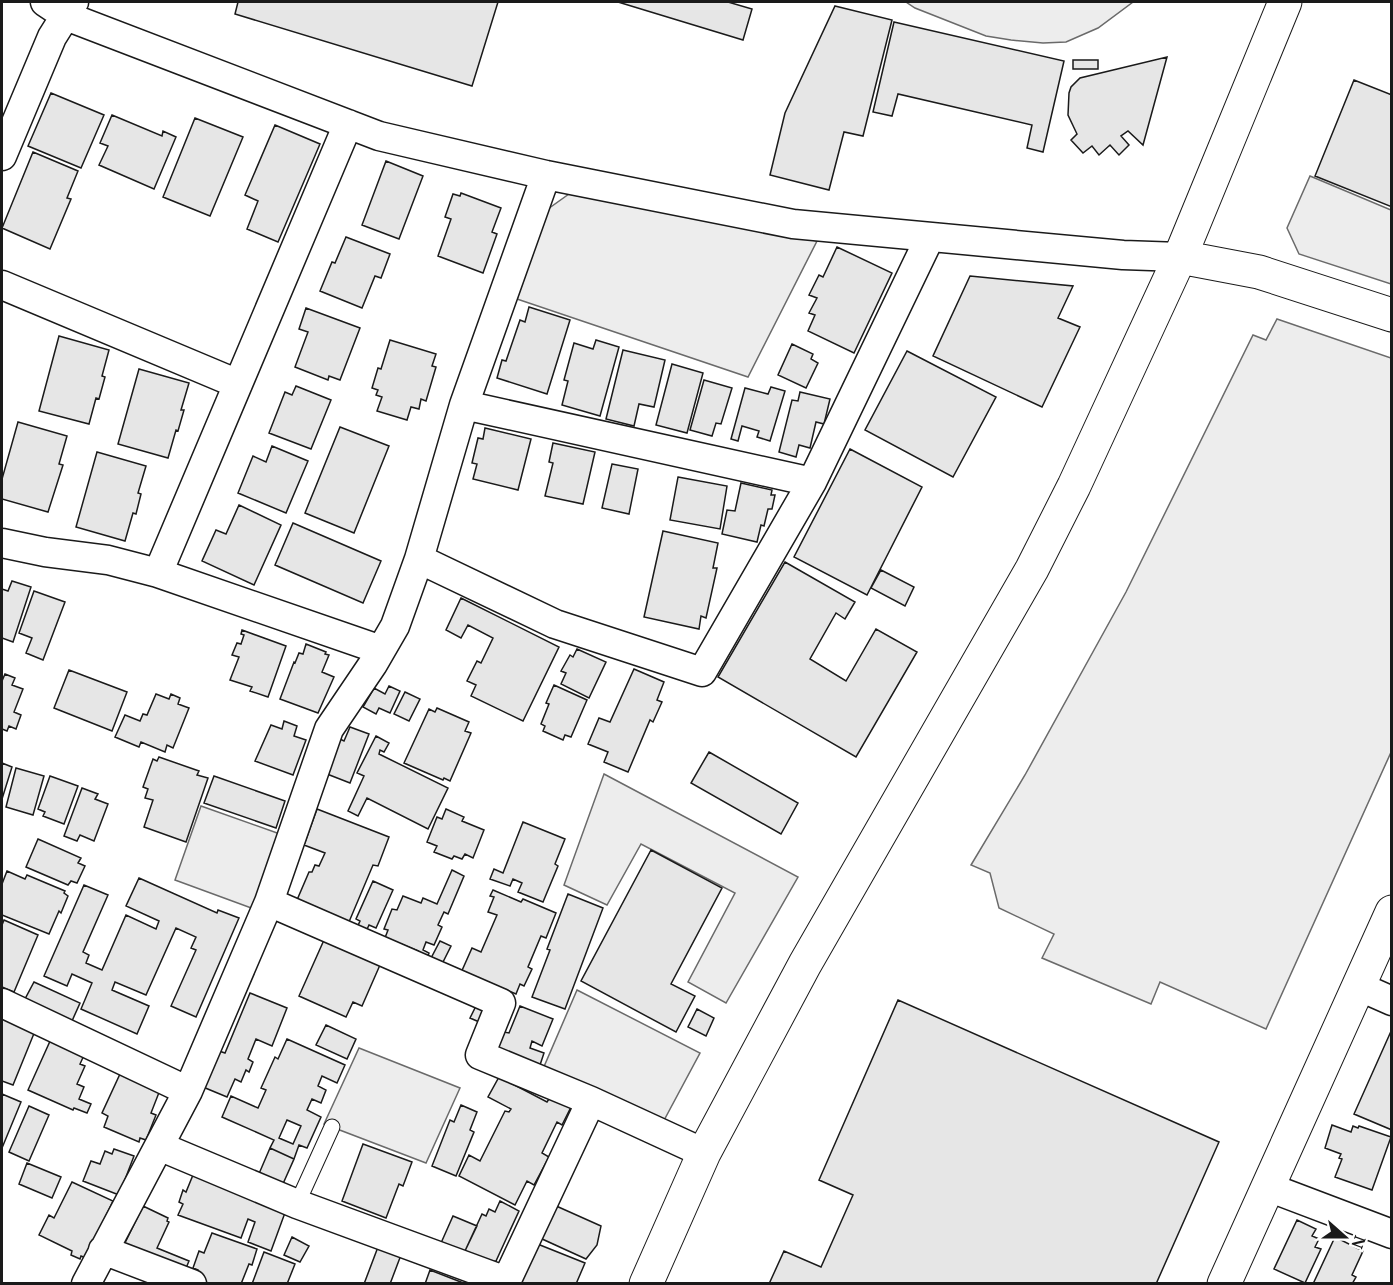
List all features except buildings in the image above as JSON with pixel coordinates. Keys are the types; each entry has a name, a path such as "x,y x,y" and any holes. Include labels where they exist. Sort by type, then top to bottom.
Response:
{"street":[{"path":"646,1284 704,1153 818,940 1032,569 1114,402 1180,257 1285,2"},
{"path":"2,156 52,37 62,6 378,136 546,175 792,224 1123,255 1180,257 1259,272 1392,315"},
{"path":"158,573 348,124"},
{"path":"86,1284 188,1091 268,902 329,729 395,626 419,559 464,405 546,175"},
{"path":"419,559 555,624 702,672 812,482 930,237"},
{"path":"2,285 238,384"},
{"path":"464,405 812,482"},
{"path":"2,543 45,552 108,560 158,573 381,650"},
{"path":"268,902 501,1003 480,1055 591,1101 704,1153"},
{"path":"1224,1284 1392,912"},
{"path":"1358,986 1392,1000"},
{"path":"2,1003 188,1091"},
{"path":"159,1146 297,1204 505,1282 591,1101"},
{"path":"1268,1187 1392,1234"},
{"path":"103,1250 192,1284"}],"lane":[{"path":"297,1204 332,1127"}],"shaded area":[{"path":"906,2 1133,2 1098,28 1066,42 1043,43 986,36 915,8"},
{"path":"1310,176 1391,210 1391,284 1299,254 1287,228"},
{"path":"569,194 817,241 748,377 517,299 548,209"},
{"path":"1277,319 1391,358 1392,750 1266,1029 1160,982 1151,1004 1042,958 1054,934 999,908 990,873 971,865 1025,775 1126,592 1253,335 1266,340"},
{"path":"604,774 798,877 726,1003 688,982 735,893 641,844 607,905 564,885"},
{"path":"201,806 280,834 254,909 175,880"},
{"path":"577,990 700,1053 662,1124 543,1069"},
{"path":"359,1048 460,1088 426,1163 324,1124"}]}
